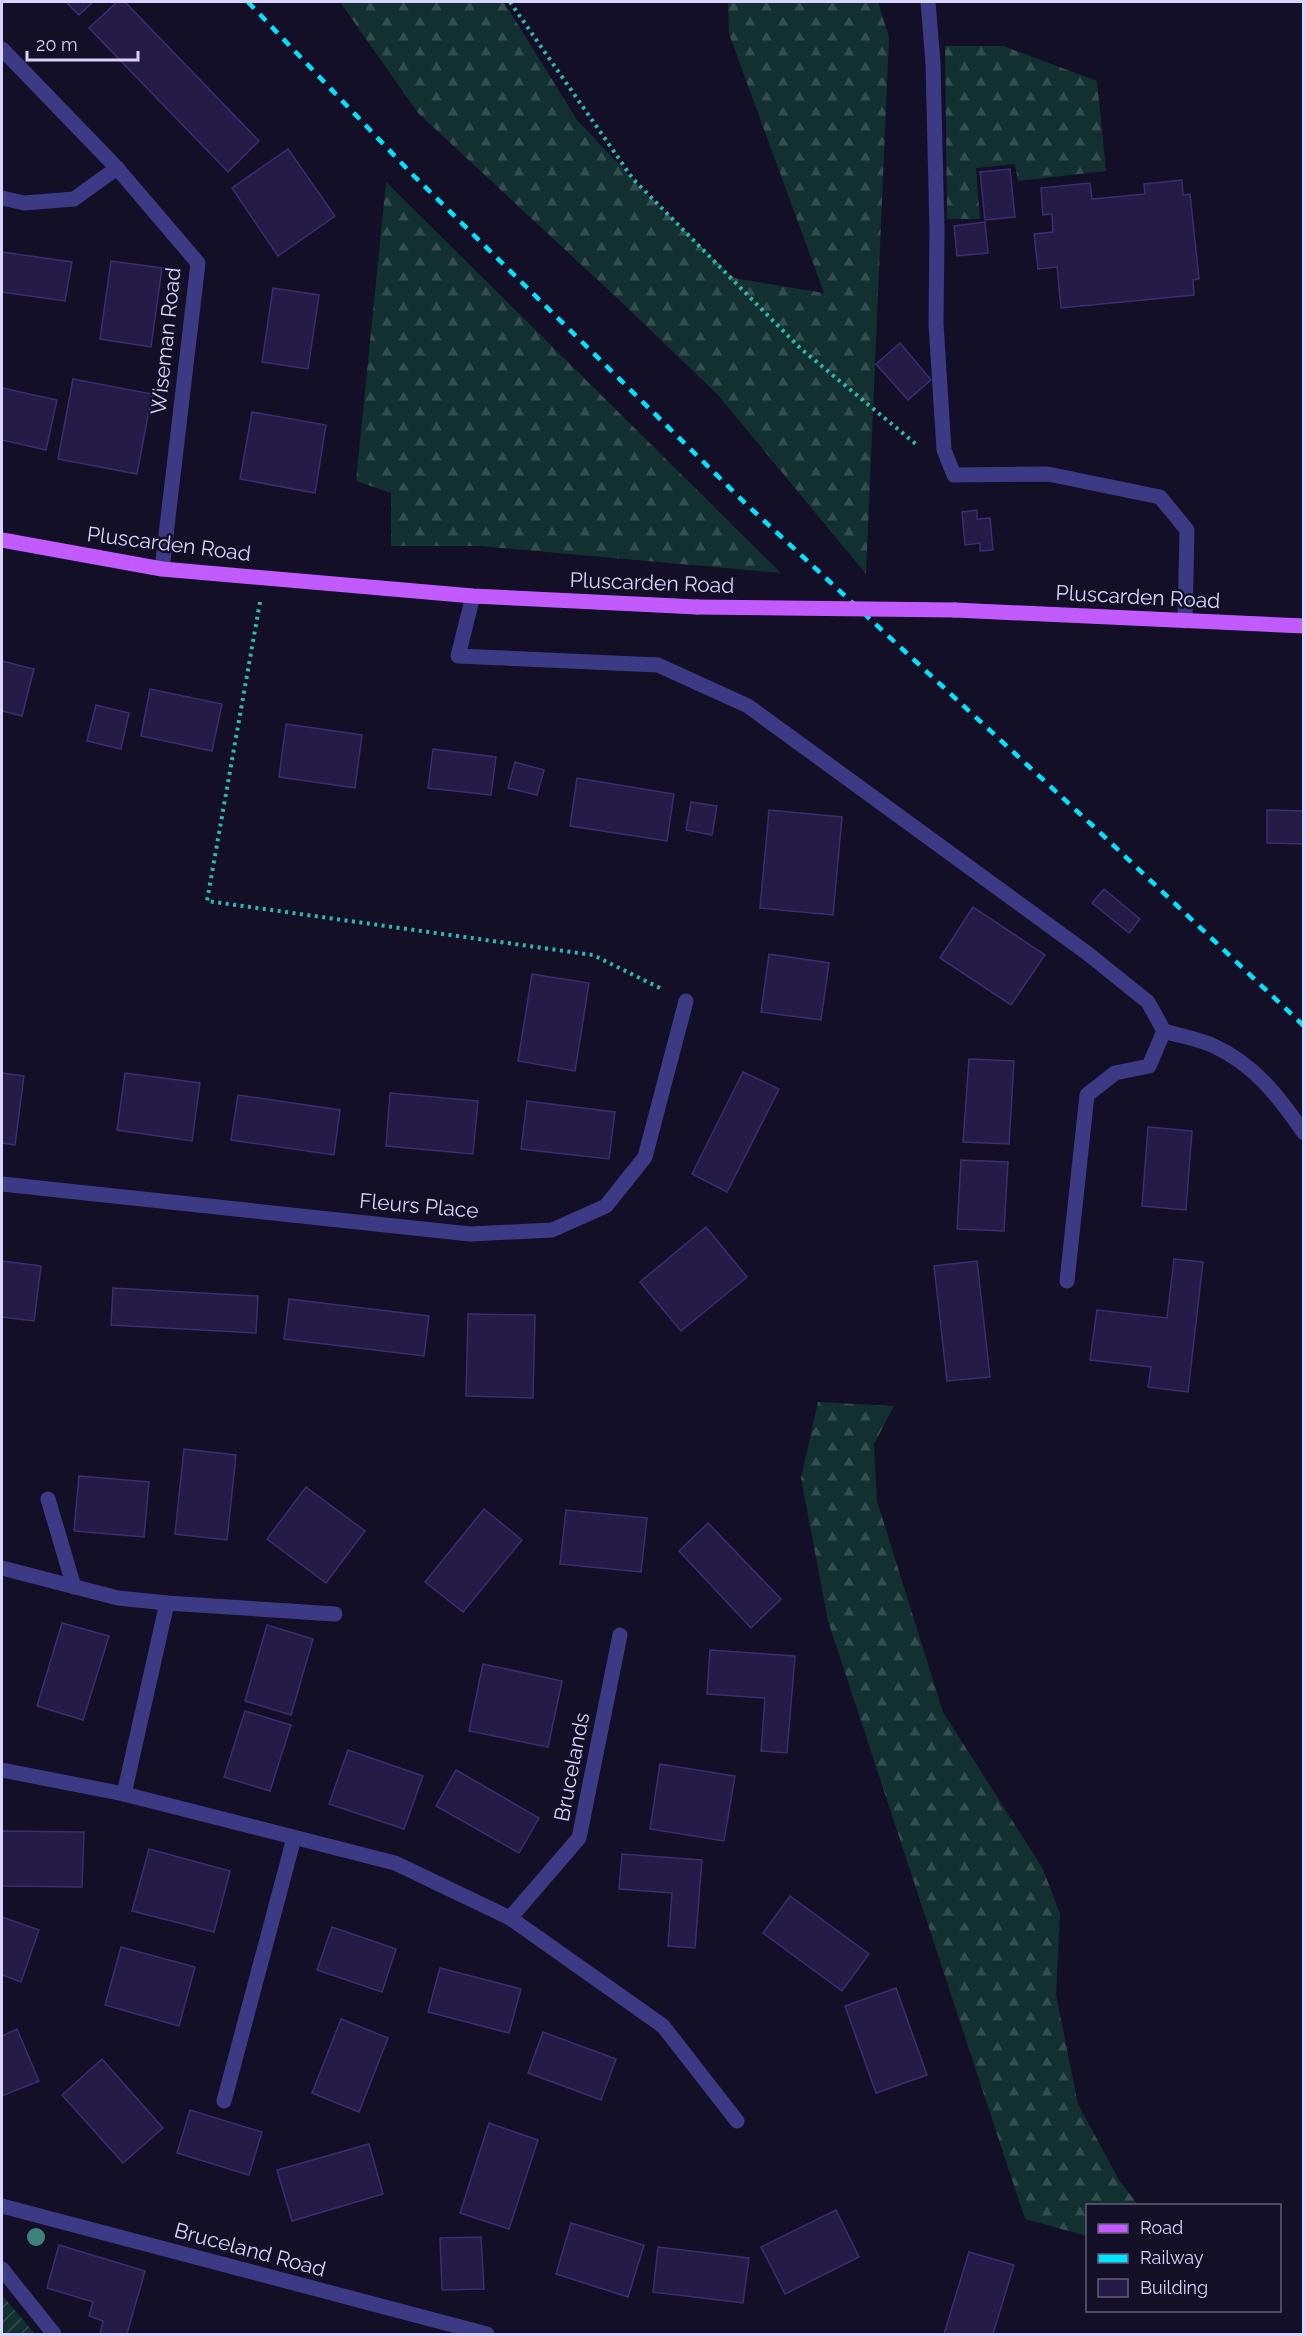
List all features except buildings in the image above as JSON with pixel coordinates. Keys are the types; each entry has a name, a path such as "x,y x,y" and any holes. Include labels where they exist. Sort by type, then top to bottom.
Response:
{"main road":[{"name":"Pluscarden Road","path":"2,540 162,569 473,596 698,607 955,610 1125,616 1304,626"}],"street":[{"path":"928,2 933,63 937,230 936,324 944,450 954,475 1048,474 1160,497 1188,530 1185,621"},
{"name":"Wiseman Road","path":"2,49 117,168 198,263 162,569"},
{"path":"2,198 24,203 75,199 117,168"},
{"path":"473,596 458,656 658,665 748,706 1088,953 1148,1002 1164,1031 1214,1045 1250,1068 1274,1091 1304,1133"},
{"name":"Fleurs Place","path":"2,1184 470,1234 552,1230 606,1206 645,1157 686,1001"},
{"path":"1067,1281 1087,1095 1115,1073 1149,1066 1164,1031"},
{"path":"48,1499 74,1587"},
{"path":"2,1568 118,1598 167,1604 335,1614"},
{"path":"124,1794 167,1604"},
{"name":"Brucelands","path":"510,1918 579,1838 620,1635"},
{"path":"2,1770 124,1794 395,1863 510,1918 663,2026 737,2121"},
{"path":"224,2101 294,1838"},
{"name":"Bruceland Road","path":"2,2206 487,2334"},
{"path":"2,2269 54,2334"}],"path":[{"path":"510,2 633,179 800,348 918,445"},
{"path":"265,578 207,902 593,955 686,1001"}],"green space":[{"path":"340,2 504,2 577,120 649,196 734,278 824,293 729,34 728,2 878,2 889,37 866,574 718,395 418,113"},
{"path":"945,46 1003,46 1097,81 1106,171 1018,181 1015,164 976,168 980,219 947,219"},
{"path":"386,182 781,573 480,546 391,546 391,493 356,481"},
{"path":"818,1402 894,1406 874,1444 877,1501 943,1712 1043,1869 1060,1914 1056,1995 1078,2104 1119,2180 1137,2204 1086,2204 1086,2236 1025,2219 828,1621 801,1478"},
{"path":"2,2295 35,2334 2,2334"}],"railway":[{"path":"248,2 411,173 746,504 1093,826 1304,1026"}]}
